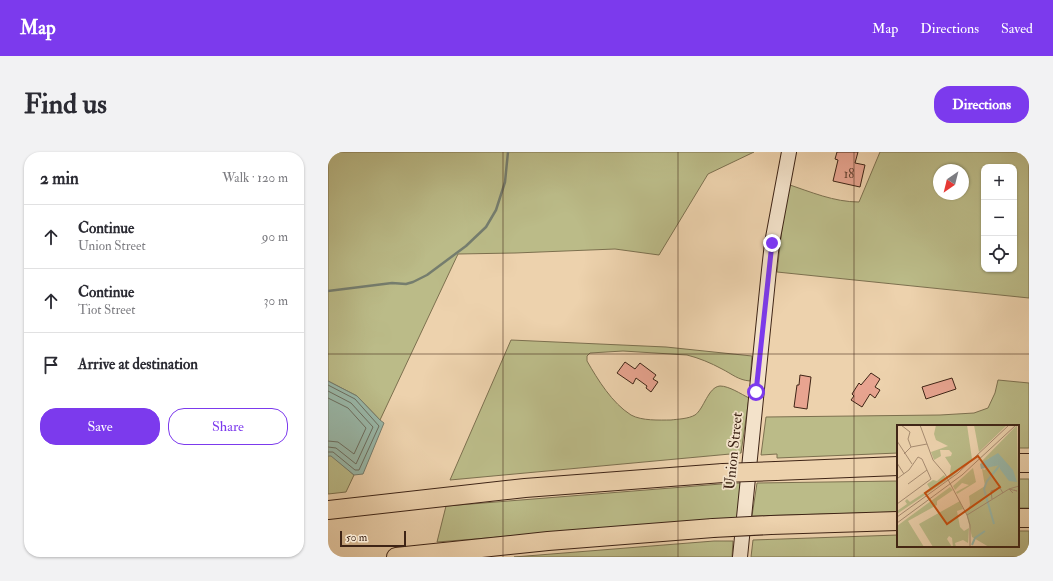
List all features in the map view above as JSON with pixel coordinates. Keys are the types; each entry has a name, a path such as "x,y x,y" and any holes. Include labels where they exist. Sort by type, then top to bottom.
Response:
{"highway":[{"path":"328,510 519,489 723,473 897,466"},
{"path":"396,557 561,540 714,528 897,521"}],"main road":[{"name":"Union Street","path":"740,557 772,243 789,152"}],"green space":[{"path":"328,152 754,152 708,174 659,255 615,249 458,254 380,420 357,396 328,381"},
{"path":"880,152 1029,152 1029,298 777,272 787,184 814,193 850,202 859,202"},
{"path":"511,340 666,347 752,356 750,381 739,378 709,363 687,355 623,351 590,353 587,356 587,361 591,368 612,398 624,410 635,417 651,420 671,420 695,415 712,390 720,386 724,386 749,398 741,453 450,480"},
{"path":"998,380 1029,383 1029,448 1019,448 1019,425 897,425 897,453 777,458 777,454 761,455 766,417 940,415 974,413 988,408 995,393"},
{"path":"331,455 354,475 346,492 328,494 328,456"},
{"path":"1019,479 1029,479 1029,508 1019,508"},
{"path":"897,481 897,512 752,516 757,483"},
{"path":"741,483 738,518 437,542 446,506"},
{"path":"1019,531 1029,531 1029,557 751,557 753,540 897,535 897,547 1019,547"},
{"path":"714,541 733,541 732,557 514,557"}],"water":[{"path":"328,381 357,396 384,423 363,474 354,475 331,456 328,456"}],"building":[{"path":"837,152 858,152 855,163 865,165 860,187 833,181 838,160 835,159"},
{"path":"625,362 635,369 640,363 656,375 653,379 658,382 651,392 646,388 647,386 636,378 633,384 617,373"},
{"path":"871,373 880,379 875,387 880,390 875,398 870,394 862,407 851,400 854,396 852,394 859,383 861,385"},
{"path":"800,375 811,377 807,409 794,407"},
{"path":"952,378 956,389 926,399 922,387"}],"waterway":[{"path":"328,291 392,283 406,284 413,282 427,275 466,246 486,227 496,210 505,182 508,152"}],"route":[{"path":"756,392 772,243"}]}
